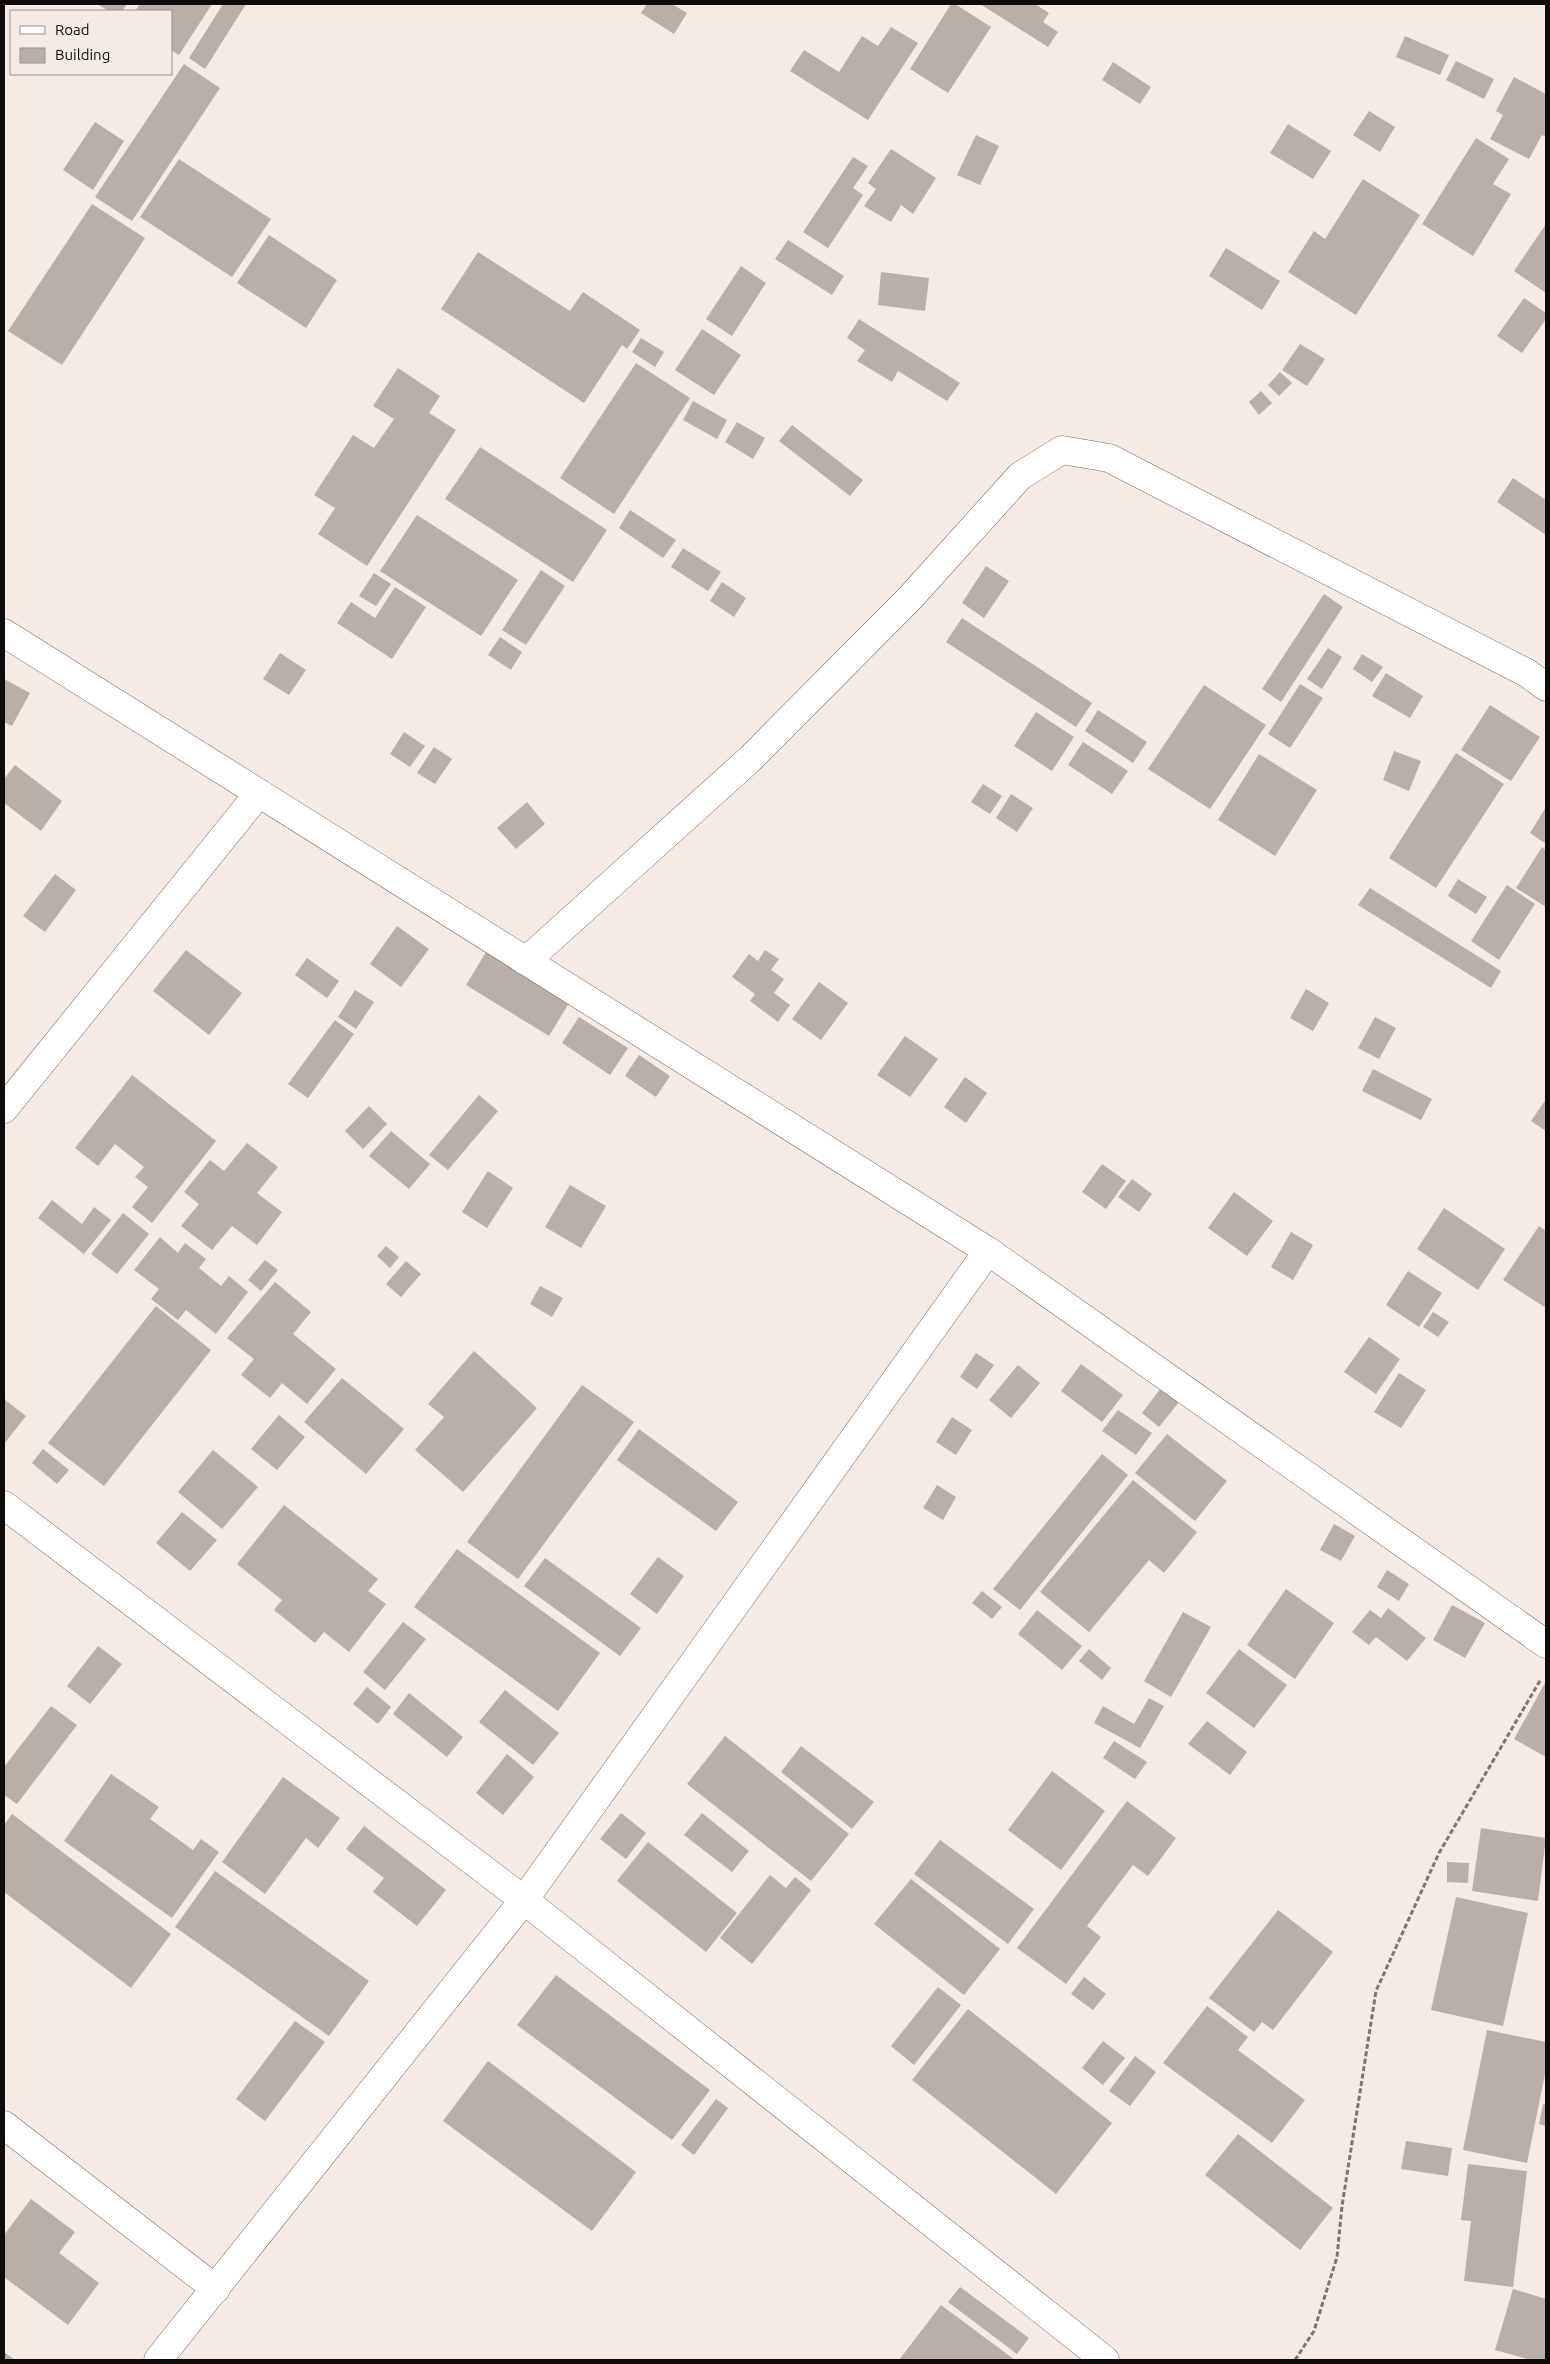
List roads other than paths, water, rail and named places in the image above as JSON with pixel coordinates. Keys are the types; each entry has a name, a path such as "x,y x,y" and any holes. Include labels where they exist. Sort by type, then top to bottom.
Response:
{"street":[{"path":"526,961 750,759 910,598 1020,476 1062,450 1109,458 1527,673 1546,687"},
{"path":"4,633 988,1251 1546,1644"},
{"path":"4,1109 260,793"},
{"path":"158,2360 524,1900 988,1251"},
{"path":"4,1505 524,1900 1105,2360"},
{"path":"4,2125 216,2289"}]}
